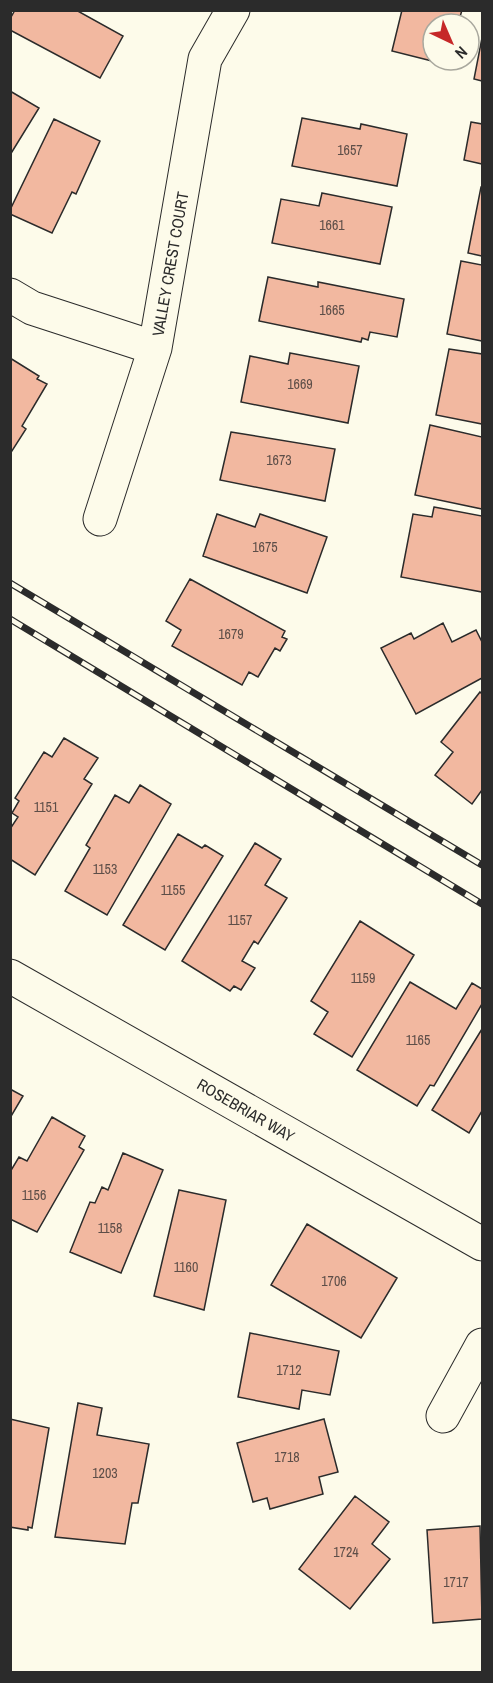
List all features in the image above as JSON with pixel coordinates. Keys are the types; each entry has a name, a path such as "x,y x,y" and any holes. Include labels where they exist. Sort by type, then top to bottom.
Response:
{"street":[{"name":"VALLEY CREST COURT","path":"100,519 155,348 205,59 233,10"},
{"path":"10,295 32,308 155,348"},
{"name":"ROSEBRIAR WAY","path":"10,976 483,1244"},
{"path":"443,1416 483,1345"}],"building":[{"path":"15,10 76,10 123,36 100,78 10,30 10,19"},
{"path":"402,10 462,10 461,12 421,12 421,58 392,51"},
{"path":"482,38 482,81 474,79 475,72 481,72"},
{"path":"10,91 39,108 10,155"},
{"path":"302,118 360,129 361,124 407,134 397,186 292,166"},
{"path":"54,119 100,141 76,194 72,192 52,233 10,214 10,210"},
{"path":"471,122 482,124 482,164 464,160"},
{"path":"482,187 482,256 468,253"},
{"path":"322,193 392,207 380,264 272,243 281,199 319,206"},
{"path":"461,261 482,265 482,341 447,334"},
{"path":"268,277 318,287 318,282 404,299 397,337 370,332 368,340 362,338 361,342 259,321"},
{"path":"449,349 482,354 482,424 436,415"},
{"path":"290,353 359,366 348,423 241,402 250,356 288,364"},
{"path":"10,358 39,376 37,379 47,384 22,426 26,429 10,454"},
{"path":"430,425 482,437 482,509 415,495"},
{"path":"231,432 335,449 325,501 220,480"},
{"path":"434,507 482,516 482,592 401,577 413,514 432,517"},
{"path":"217,514 255,527 260,514 327,537 307,593 203,556"},
{"path":"190,579 285,631 282,637 287,639 280,651 275,648 258,677 249,672 242,685 172,646 181,630 166,621"},
{"path":"443,623 452,642 476,630 482,642 482,678 416,714 381,648 411,633 414,639"},
{"path":"480,692 482,694 482,790 472,804 435,775 453,752 441,742"},
{"path":"64,738 98,758 84,779 92,784 35,875 10,859 10,829 18,817 12,813 19,801 15,798 44,752 52,757"},
{"path":"140,785 171,804 107,915 65,891 90,848 86,845 115,795 129,803"},
{"path":"178,834 202,848 205,845 223,856 165,950 123,925"},
{"path":"255,843 281,859 265,885 287,898 258,944 254,941 242,961 255,968 241,990 234,986 230,991 182,961"},
{"path":"360,921 414,955 352,1057 314,1034 328,1012 311,1001"},
{"path":"410,982 456,1009 472,983 482,989 482,1004 434,1086 430,1085 417,1106 357,1070"},
{"path":"482,1029 482,1111 469,1133 432,1110"},
{"path":"10,1089 23,1096 10,1118"},
{"path":"52,1117 85,1136 79,1147 84,1150 37,1232 10,1219 10,1172 19,1157 27,1161"},
{"path":"123,1153 163,1170 121,1273 70,1252 90,1202 95,1203 102,1187 108,1190"},
{"path":"179,1190 226,1200 204,1310 154,1296"},
{"path":"307,1224 397,1278 361,1338 271,1285"},
{"path":"250,1333 339,1351 330,1395 302,1390 299,1409 238,1397"},
{"path":"78,1403 102,1408 97,1435 149,1444 138,1503 132,1503 125,1544 55,1537"},
{"path":"10,1419 49,1428 32,1528 28,1527 28,1530 10,1527"},
{"path":"324,1419 338,1472 319,1477 323,1494 270,1509 267,1498 253,1502 237,1443"},
{"path":"355,1496 389,1522 372,1544 390,1559 350,1609 299,1569"},
{"path":"480,1526 482,1619 433,1623 427,1530"}],"railway":[{"path":"10,583 482,865"},
{"path":"10,619 482,904"}]}
